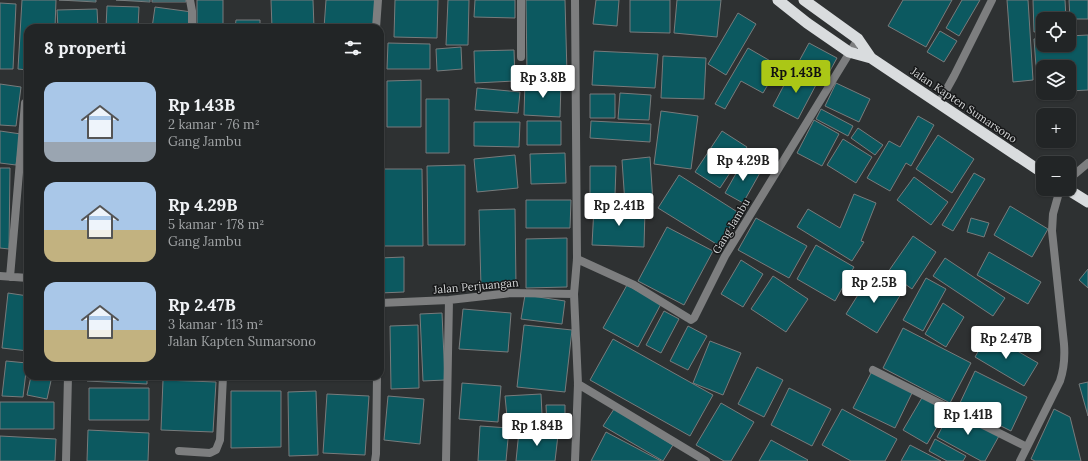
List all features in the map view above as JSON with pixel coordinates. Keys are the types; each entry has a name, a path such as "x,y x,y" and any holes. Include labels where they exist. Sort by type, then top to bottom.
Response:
{"highway":[{"name":"Jalan Kapten Sumarsono","path":"778,0 806,23 849,52 871,58 1036,169"},
{"name":"Jalan Kapten Sumarsono","path":"804,0 858,39 871,58"},
{"path":"1076,195 1088,202"}],"street":[{"path":"190,0 192,24"},
{"path":"376,24 378,0"},
{"path":"521,0 521,57"},
{"path":"575,0 577,259 574,294 578,384 575,461"},
{"path":"939,104 992,0"},
{"name":"Gang Jambu","path":"577,259 634,285 691,320 694,318 725,256 858,39"},
{"path":"10,277 24,114"},
{"path":"1076,173 1088,163"},
{"path":"1020,461 1064,371 1064,344 1052,231 1053,214 1058,196"},
{"path":"0,276 24,278"},
{"name":"Jalan Perjuangan","path":"384,303 449,300 511,293 574,294"},
{"path":"446,461 449,300"},
{"path":"873,370 1027,447"},
{"path":"66,461 68,380"},
{"path":"179,451 210,453 216,450 220,440 223,380"},
{"path":"375,461 377,380"},
{"path":"578,384 706,461"}],"building":[{"path":"22,0 56,0 55,24 24,24 24,70 18,69"},
{"path":"59,0 96,0 96,2"},
{"path":"116,0 150,0 150,2"},
{"path":"152,0 186,0 186,2 152,2"},
{"path":"197,0 223,0 223,24 197,24"},
{"path":"271,0 313,0 314,24 272,24"},
{"path":"326,0 376,0 375,24 324,24"},
{"path":"395,0 438,0 437,38 394,37"},
{"path":"448,0 469,0 468,45 446,45"},
{"path":"475,0 515,0 515,18 474,17"},
{"path":"526,0 565,0 567,74 527,75"},
{"path":"596,0 619,0 617,26 593,24"},
{"path":"630,0 670,0 670,33 630,32"},
{"path":"677,0 721,0 717,37 674,33"},
{"path":"903,0 952,0 926,47 888,26"},
{"path":"962,0 980,0 959,36 946,28"},
{"path":"1007,0 1028,0 1033,80 1013,82"},
{"path":"1033,0 1065,0 1066,12 1036,12 1036,32 1034,32"},
{"path":"1069,0 1088,0 1088,19 1076,19 1076,12 1070,12"},
{"path":"0,3 16,4 13,69 0,69"},
{"path":"107,6 139,7 138,24 106,24"},
{"path":"155,7 192,12 190,24 153,24"},
{"path":"97,9 98,24 58,24 57,10"},
{"path":"738,13 756,24 726,75 708,64"},
{"path":"236,20 260,20 260,24 236,24"},
{"path":"940,31 957,41 944,62 927,52"},
{"path":"1088,35 1088,90 1076,91 1076,60 1036,60 1036,66 1034,39 1036,39 1036,52 1076,52 1076,36"},
{"path":"388,43 430,44 430,69 387,69"},
{"path":"809,43 837,58 825,80 797,65"},
{"path":"461,47 462,69 437,71 436,49"},
{"path":"748,48 779,66 763,93 741,81 725,109 715,104"},
{"path":"514,50 515,81 475,83 474,51"},
{"path":"594,51 658,54 655,88 592,85"},
{"path":"663,56 706,58 704,99 661,98"},
{"path":"793,68 818,81 798,119 773,106"},
{"path":"421,80 421,127 387,127 387,81"},
{"path":"525,81 561,82 560,117 524,115"},
{"path":"836,83 870,99 859,122 825,106"},
{"path":"0,84 21,87 16,126 0,125"},
{"path":"477,88 520,92 518,113 475,110"},
{"path":"620,93 651,95 649,120 618,119"},
{"path":"590,94 615,94 615,118 590,118"},
{"path":"426,99 449,99 449,153 426,153"},
{"path":"821,109 853,126 848,136 816,119"},
{"path":"661,111 698,116 691,169 654,164"},
{"path":"918,116 934,125 911,166 906,163 890,191 867,178 889,141 900,147"},
{"path":"814,120 839,134 822,166 797,153"},
{"path":"527,121 561,121 561,145 527,145"},
{"path":"591,121 651,124 650,142 590,138"},
{"path":"474,122 520,122 519,147 474,146"},
{"path":"858,128 883,145 875,155 851,138"},
{"path":"0,131 21,134 16,165 0,163"},
{"path":"722,131 747,147 720,188 695,172"},
{"path":"938,135 974,159 952,193 916,169"},
{"path":"843,139 872,157 856,183 827,165"},
{"path":"565,153 566,183 531,184 530,154"},
{"path":"515,155 518,188 477,192 474,159"},
{"path":"650,157 653,203 625,204 622,160"},
{"path":"743,161 761,171 743,203 725,193"},
{"path":"465,165 465,245 428,245 427,166"},
{"path":"590,166 616,166 615,195 590,195"},
{"path":"0,168 10,168 9,249 0,248"},
{"path":"384,169 422,169 423,246 384,246"},
{"path":"974,173 985,179 953,231 942,225"},
{"path":"679,175 739,213 718,245 658,208"},
{"path":"914,177 948,202 931,225 897,200"},
{"path":"854,194 876,203 861,241 864,242 852,261 797,227 808,209 840,228"},
{"path":"526,200 571,200 570,228 526,228"},
{"path":"1010,206 1048,229 1032,257 994,235"},
{"path":"594,207 645,210 644,247 592,245"},
{"path":"515,209 516,286 481,287 479,210"},
{"path":"756,218 807,246 789,278 738,250"},
{"path":"971,218 989,223 984,237 967,232"},
{"path":"667,227 713,251 684,305 638,281"},
{"path":"913,236 936,252 912,289 888,272"},
{"path":"567,238 567,287 526,288 526,239"},
{"path":"816,245 854,267 835,301 797,279"},
{"path":"989,252 1041,282 1028,304 977,275"},
{"path":"404,257 404,292 384,293 384,258"},
{"path":"945,258 1005,298 993,316 933,276"},
{"path":"741,260 763,274 743,307 721,294"},
{"path":"1088,269 1088,288 1079,280"},
{"path":"871,274 901,294 877,333 846,314"},
{"path":"773,276 808,299 786,332 751,309"},
{"path":"926,278 946,289 923,331 903,320"},
{"path":"627,285 661,304 638,347 603,328"},
{"path":"8,293 24,295 24,351 2,348"},
{"path":"525,295 565,301 562,324 521,319"},
{"path":"943,303 964,317 946,347 925,334"},
{"path":"463,309 511,313 508,352 459,349"},
{"path":"664,311 679,319 661,353 646,345"},
{"path":"442,313 445,380 423,381 420,314"},
{"path":"418,325 419,388 391,389 390,326"},
{"path":"524,325 572,330 565,392 517,387"},
{"path":"688,326 707,336 688,370 670,361"},
{"path":"903,328 971,363 950,403 883,368"},
{"path":"988,334 1038,363 1024,386 975,357"},
{"path":"613,339 713,395 690,436 590,380"},
{"path":"710,341 741,353 723,395 693,383"},
{"path":"6,361 24,363 25,380 23,397 2,396"},
{"path":"757,367 783,380 764,417 738,404"},
{"path":"872,371 913,391 895,428 853,408"},
{"path":"975,371 1027,397 1011,431 959,405"},
{"path":"30,380 51,380 47,399 27,395"},
{"path":"147,380 147,384 87,381"},
{"path":"163,380 216,382 213,432 161,430"},
{"path":"1088,382 1088,416 1079,384"},
{"path":"462,383 501,386 498,422 459,419"},
{"path":"89,388 149,388 149,420 89,420"},
{"path":"789,388 831,409 812,446 771,425"},
{"path":"231,391 281,391 281,447 231,448"},
{"path":"316,391 318,455 289,456 288,392"},
{"path":"327,394 369,396 365,455 323,453"},
{"path":"541,394 542,415 507,417 505,396"},
{"path":"388,396 424,399 420,444 384,440"},
{"path":"923,396 947,410 927,444 903,430"},
{"path":"0,402 54,402 54,429 0,429"},
{"path":"721,403 754,422 731,461 724,461 696,445"},
{"path":"546,405 565,405 565,425 547,426"},
{"path":"614,409 673,445 663,461 603,426"},
{"path":"842,409 897,439 885,461 851,461 822,445"},
{"path":"1054,409 1070,417 1081,461 1035,461 1031,459"},
{"path":"951,410 999,436 985,461 981,461 937,437"},
{"path":"480,426 509,428 506,461 478,461"},
{"path":"88,430 149,433 148,461 87,461"},
{"path":"519,431 558,435 555,461 516,461"},
{"path":"606,432 661,461 591,461"},
{"path":"0,436 56,439 55,461 0,461"},
{"path":"935,439 966,456 963,461 947,461 929,451"},
{"path":"771,440 808,460 759,461"},
{"path":"910,445 941,461 901,461"}]}
